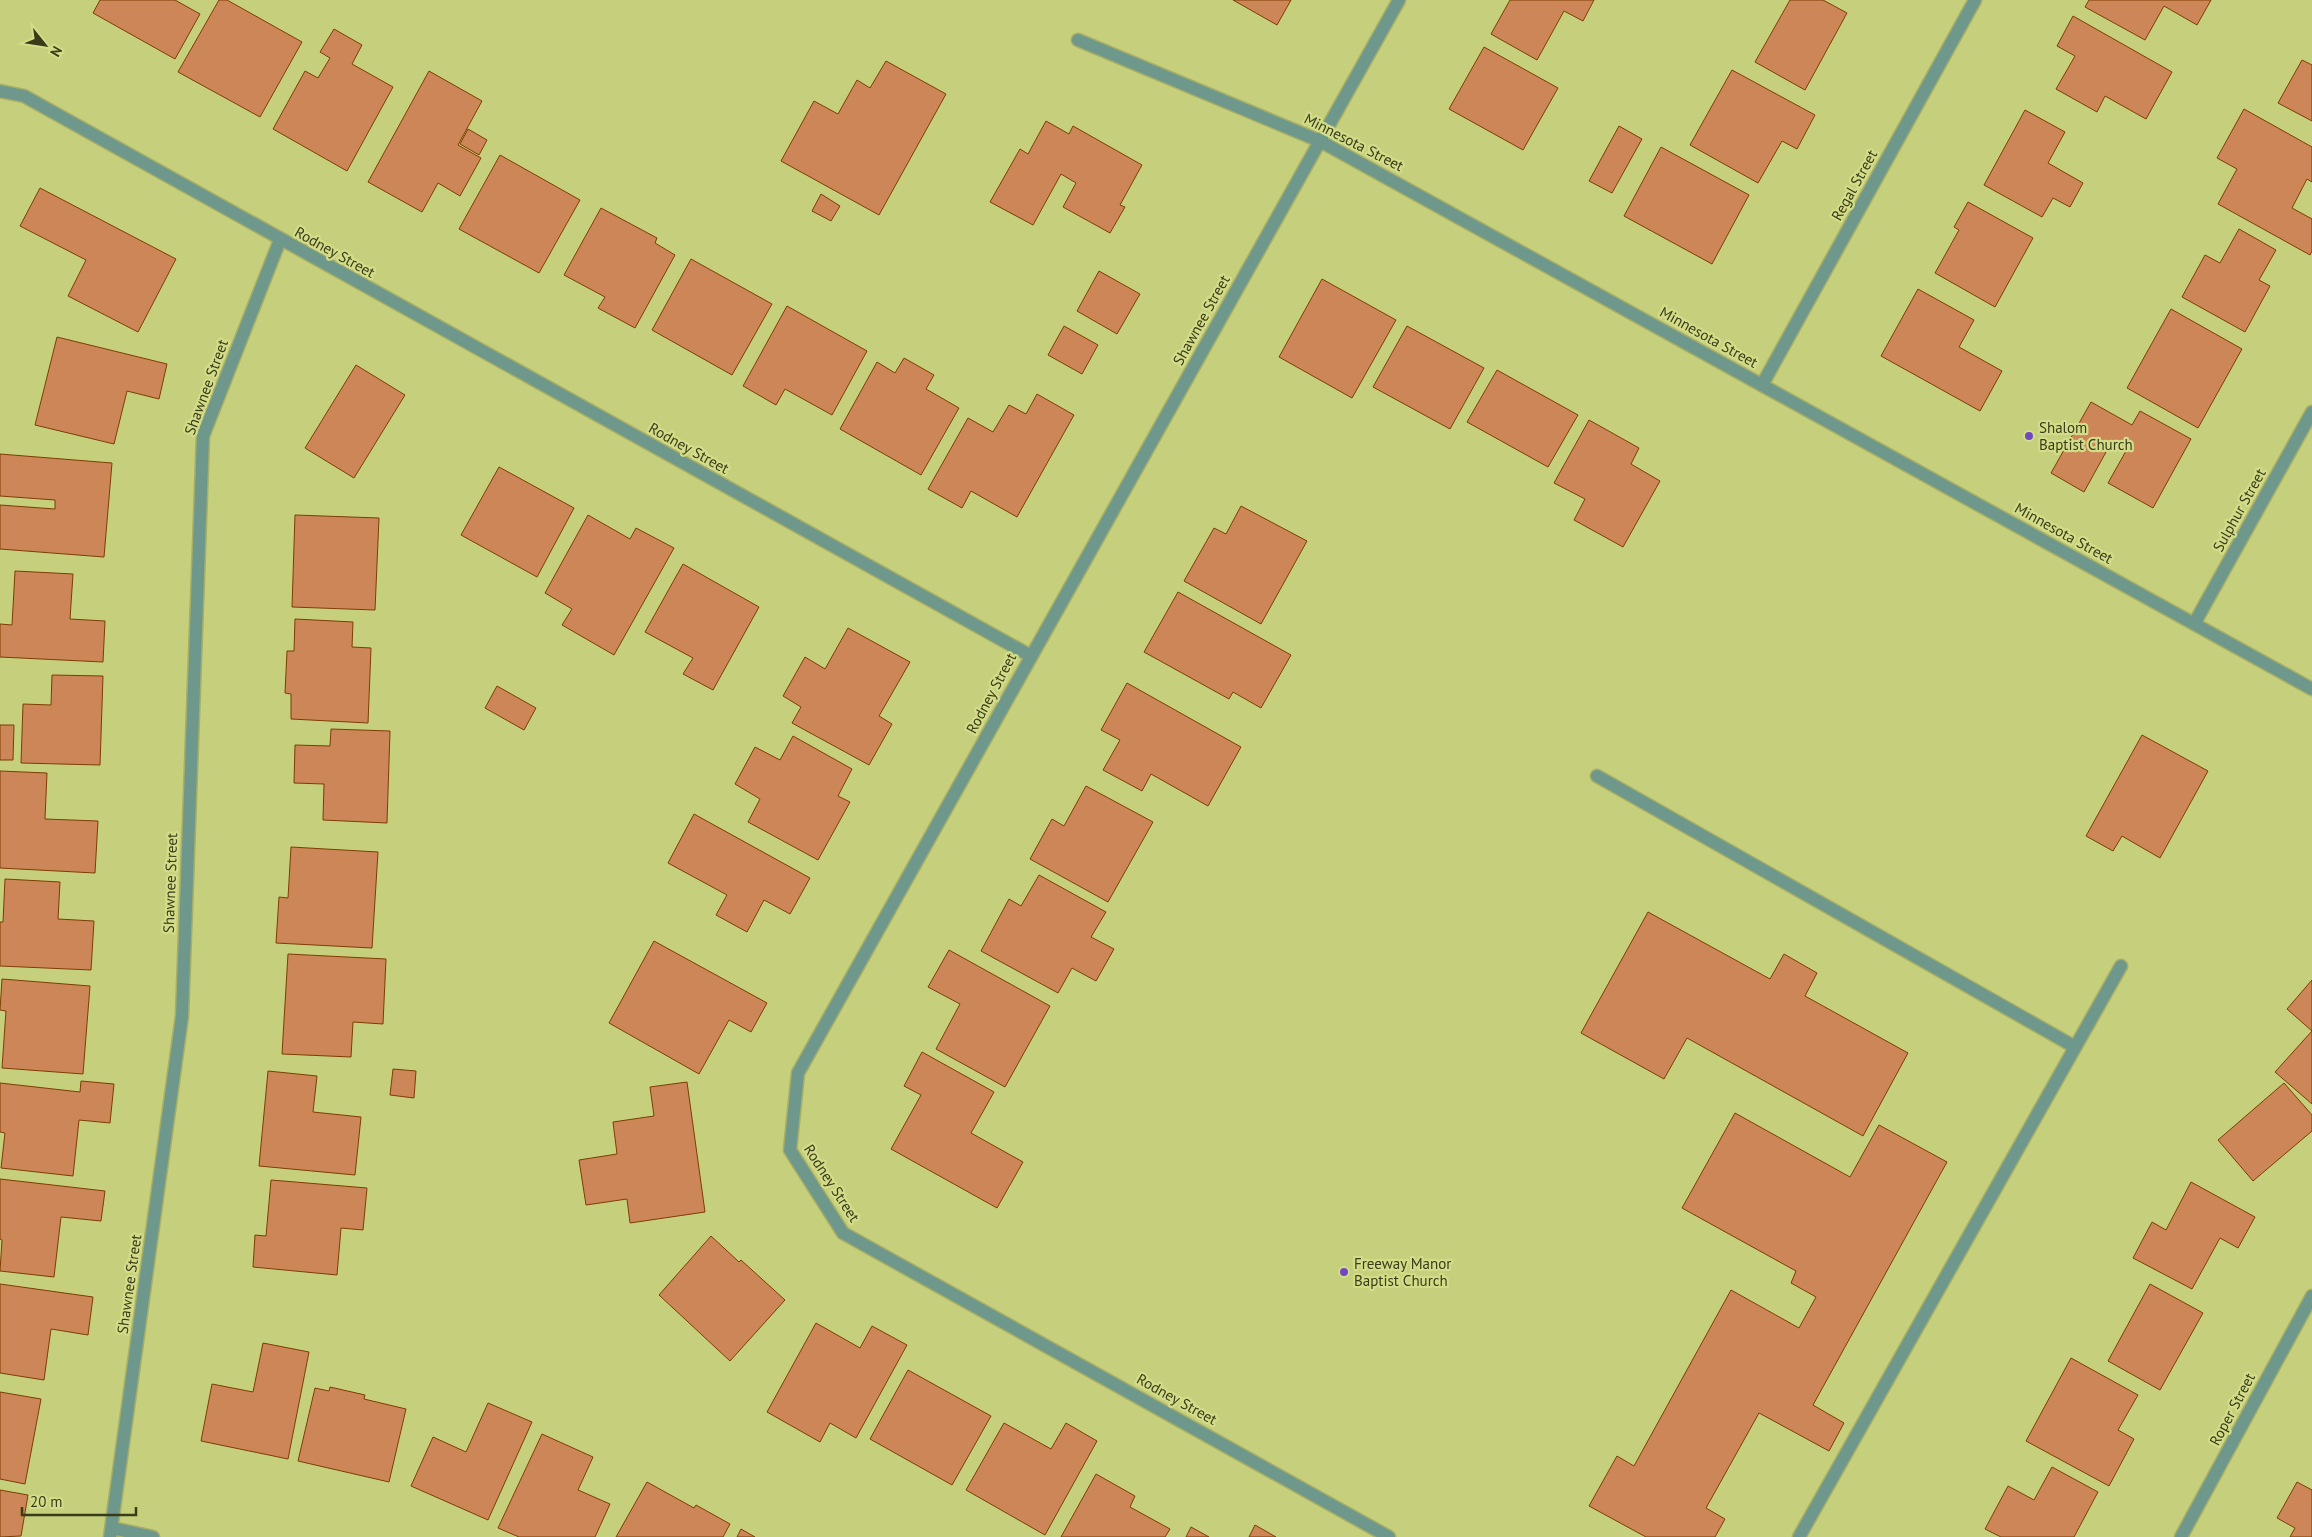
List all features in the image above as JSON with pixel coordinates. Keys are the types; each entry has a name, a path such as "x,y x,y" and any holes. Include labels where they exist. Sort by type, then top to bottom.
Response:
{"street":[{"name":"Shawnee Street","path":"1031,656 1399,0"},
{"name":"Regal Street","path":"1762,385 1975,0"},
{"name":"Minnesota Street","path":"1078,40 1320,140 2312,689"},
{"name":"Rodney Street","path":"0,91 24,96 1031,656 798,1073 790,1150 843,1233 1389,1537"},
{"name":"Shawnee Street","path":"111,1533 182,1016 202,436 280,240"},
{"name":"Sulphur Street","path":"2194,624 2312,412"},
{"path":"1597,776 2075,1047"},
{"path":"1799,1537 2120,966"},
{"name":"Roper Street","path":"2181,1537 2312,1296"},
{"path":"111,1533 153,1537"}],"building":[{"path":"100,0 175,0 200,14 175,59 93,13"},
{"path":"219,0 227,0 302,42 260,117 178,72"},
{"path":"1233,0 1291,0 1277,25"},
{"path":"1510,0 1594,0 1583,21 1564,11 1537,60 1491,34"},
{"path":"1790,0 1823,0 1847,13 1805,90 1755,62"},
{"path":"2089,0 2211,0 2197,25 2164,6 2145,40 2085,7"},
{"path":"2073,16 2172,72 2146,119 2105,96 2097,112 2056,89 2075,56 2057,46"},
{"path":"334,29 362,45 352,64 393,87 347,171 273,129 305,71 318,78 330,58 320,52"},
{"path":"1484,47 1558,88 1523,150 1449,109"},
{"path":"2302,60 2312,65 2312,121 2278,103"},
{"path":"886,61 946,94 879,215 781,161 814,101 838,114 857,80 870,88"},
{"path":"1732,70 1815,115 1797,149 1782,141 1758,183 1690,145"},
{"path":"429,71 482,101 458,145 481,158 460,196 438,183 422,212 368,182"},
{"path":"2244,109 2312,147 2312,182 2307,179 2292,208 2312,219 2312,251 2310,255 2218,204 2237,169 2217,158"},
{"path":"2025,110 2065,132 2048,163 2083,183 2070,207 2053,198 2042,217 1984,185"},
{"path":"1046,121 1069,134 1073,126 1142,165 1120,205 1125,207 1110,233 1063,207 1076,183 1061,174 1033,225 990,202 1020,149 1028,154"},
{"path":"1619,126 1642,139 1612,193 1589,181"},
{"path":"468,129 487,140 479,155 460,144"},
{"path":"1661,147 1749,195 1712,264 1624,216"},
{"path":"500,155 580,200 539,273 459,229"},
{"path":"40,188 176,259 138,332 68,296 86,260 20,226"},
{"path":"821,194 840,206 831,221 812,211"},
{"path":"1968,202 2033,238 1995,307 1935,273 1959,230 1954,227"},
{"path":"601,208 657,238 655,243 675,255 635,328 598,308 605,297 564,275"},
{"path":"2239,229 2276,250 2259,280 2270,286 2245,332 2182,297 2205,255 2220,263"},
{"path":"691,259 772,304 732,375 652,330"},
{"path":"1099,271 1140,294 1117,334 1077,311"},
{"path":"1322,279 1396,320 1352,398 1279,357"},
{"path":"1918,289 1974,320 1959,347 2002,371 1980,411 1881,356"},
{"path":"787,306 867,351 832,415 785,389 776,405 743,386"},
{"path":"2171,309 2242,349 2198,428 2127,388"},
{"path":"1064,326 1098,345 1082,374 1048,355"},
{"path":"1407,326 1484,368 1450,429 1373,387"},
{"path":"57,337 167,364 159,399 127,391 114,444 35,425"},
{"path":"904,358 934,375 926,389 959,408 921,475 840,429 877,362 895,373"},
{"path":"356,365 405,395 354,478 305,448"},
{"path":"1497,370 1578,415 1548,467 1467,422"},
{"path":"1037,394 1074,415 1017,517 971,491 962,508 928,489 968,418 993,432 1009,405 1026,414"},
{"path":"2091,402 2132,425 2140,411 2191,439 2153,508 2108,483 2126,451 2111,443 2084,492 2051,473"},
{"path":"1589,420 1639,448 1631,464 1660,481 1623,547 1574,520 1585,499 1554,483"},
{"path":"0,454 112,463 104,557 0,549 0,505 55,509 55,500 0,496"},
{"path":"499,467 574,508 537,577 461,535"},
{"path":"1241,506 1307,541 1261,624 1184,581 1214,528 1226,534"},
{"path":"295,515 379,518 375,610 292,607"},
{"path":"588,515 630,539 636,528 674,548 614,655 562,625 572,609 545,593"},
{"path":"683,564 759,607 713,690 683,674 693,658 645,632"},
{"path":"15,571 73,574 70,619 105,621 103,662 0,657 0,624 12,625"},
{"path":"1178,592 1291,655 1261,708 1233,692 1229,699 1144,652"},
{"path":"295,619 353,622 352,647 371,648 368,723 291,719 291,694 285,693 287,651 294,651"},
{"path":"848,628 910,662 879,716 892,724 869,765 792,723 801,707 783,696 805,657 825,669"},
{"path":"52,675 103,676 100,765 21,763 23,704 51,705"},
{"path":"1127,683 1241,747 1208,806 1151,774 1142,791 1103,770 1120,740 1101,730"},
{"path":"497,686 536,708 524,730 485,708"},
{"path":"0,725 14,725 13,760 0,760"},
{"path":"331,729 390,731 387,823 323,820 324,784 294,783 295,745 330,746"},
{"path":"2142,735 2208,771 2160,858 2122,836 2113,851 2086,836"},
{"path":"793,736 852,769 838,796 850,802 818,860 748,822 760,799 735,784 755,747 780,760"},
{"path":"0,771 47,773 45,819 98,821 95,873 0,868"},
{"path":"1086,786 1153,822 1108,902 1030,859 1052,819 1064,826"},
{"path":"694,814 810,878 790,914 764,900 747,932 716,915 727,895 668,863"},
{"path":"291,847 378,852 372,948 276,943 279,897 288,898"},
{"path":"1039,875 1106,912 1091,937 1114,949 1096,981 1072,968 1058,993 981,951 1009,899 1021,906"},
{"path":"5,879 60,882 58,919 94,921 91,970 0,966 0,922 3,922"},
{"path":"1648,912 1770,979 1784,954 1817,973 1805,996 1908,1053 1863,1136 1687,1038 1664,1079 1581,1033"},
{"path":"654,941 767,1003 751,1032 729,1020 699,1074 609,1023"},
{"path":"949,950 1050,1006 1005,1087 936,1049 960,1004 928,987"},
{"path":"288,954 386,959 383,1024 353,1022 351,1057 282,1054"},
{"path":"2,979 90,986 83,1074 2,1068 6,1011 0,1010"},
{"path":"2312,980 2312,1031 2287,1009"},
{"path":"2312,1031 2312,1104 2275,1072"},
{"path":"922,1052 994,1092 971,1133 1023,1162 997,1208 891,1149 921,1095 904,1086"},
{"path":"393,1069 416,1071 414,1098 390,1095"},
{"path":"268,1071 317,1076 313,1112 361,1117 355,1175 259,1166"},
{"path":"81,1081 114,1084 110,1123 79,1120 73,1176 1,1168 5,1133 0,1132 0,1083 80,1092"},
{"path":"687,1082 705,1212 630,1223 627,1199 586,1205 579,1160 617,1154 613,1122 654,1116 650,1087"},
{"path":"2284,1083 2312,1115 2312,1131 2253,1181 2218,1140"},
{"path":"1735,1113 1850,1177 1879,1125 1947,1162 1813,1405 1844,1423 1829,1451 1759,1413 1706,1508 1725,1519 1715,1537 1646,1537 1589,1506 1617,1456 1634,1466 1731,1290 1799,1328 1816,1297 1791,1283 1796,1271 1682,1208"},
{"path":"0,1179 105,1191 101,1221 61,1217 54,1277 0,1271 2,1240 0,1239"},
{"path":"271,1180 367,1188 363,1230 341,1228 337,1275 253,1267 255,1235 266,1236"},
{"path":"2191,1182 2255,1217 2238,1248 2220,1238 2192,1289 2133,1258 2152,1222 2166,1230"},
{"path":"711,1236 785,1300 730,1361 659,1295"},
{"path":"0,1284 93,1297 88,1335 51,1329 44,1380 0,1373"},
{"path":"2150,1284 2203,1313 2160,1390 2108,1361"},
{"path":"816,1323 860,1348 872,1326 907,1345 856,1438 830,1423 820,1442 767,1412"},
{"path":"263,1343 309,1352 288,1459 201,1441 212,1384 253,1392"},
{"path":"2071,1358 2138,1395 2118,1430 2134,1439 2109,1486 2026,1441"},
{"path":"908,1370 991,1416 952,1485 870,1439"},
{"path":"330,1387 365,1395 364,1399 406,1409 389,1482 298,1461 315,1388 329,1391"},
{"path":"0,1392 41,1399 25,1484 0,1479"},
{"path":"488,1403 532,1422 488,1520 411,1486 433,1437 466,1452"},
{"path":"1004,1423 1051,1449 1066,1423 1097,1441 1045,1535 966,1490"},
{"path":"542,1434 593,1457 578,1490 610,1504 595,1537 519,1537 498,1528"},
{"path":"2052,1467 2098,1492 2074,1537 2001,1537 1985,1529 2008,1486 2034,1500"},
{"path":"1096,1474 1135,1496 1130,1507 1170,1529 1165,1537 1061,1537"},
{"path":"647,1482 694,1508 696,1505 730,1524 723,1537 616,1537"},
{"path":"2297,1482 2312,1490 2312,1537 2290,1537 2295,1528 2277,1518"},
{"path":"0,1490 28,1495 21,1536 0,1537"},
{"path":"1255,1525 1276,1537 1249,1537"},
{"path":"1191,1527 1209,1537 1186,1537"},
{"path":"741,1529 755,1537 737,1537"}],"place":[{"name":"Shalom Baptist Church","path":"2029,436"},
{"name":"Freeway Manor Baptist Church","path":"1344,1272"}]}
